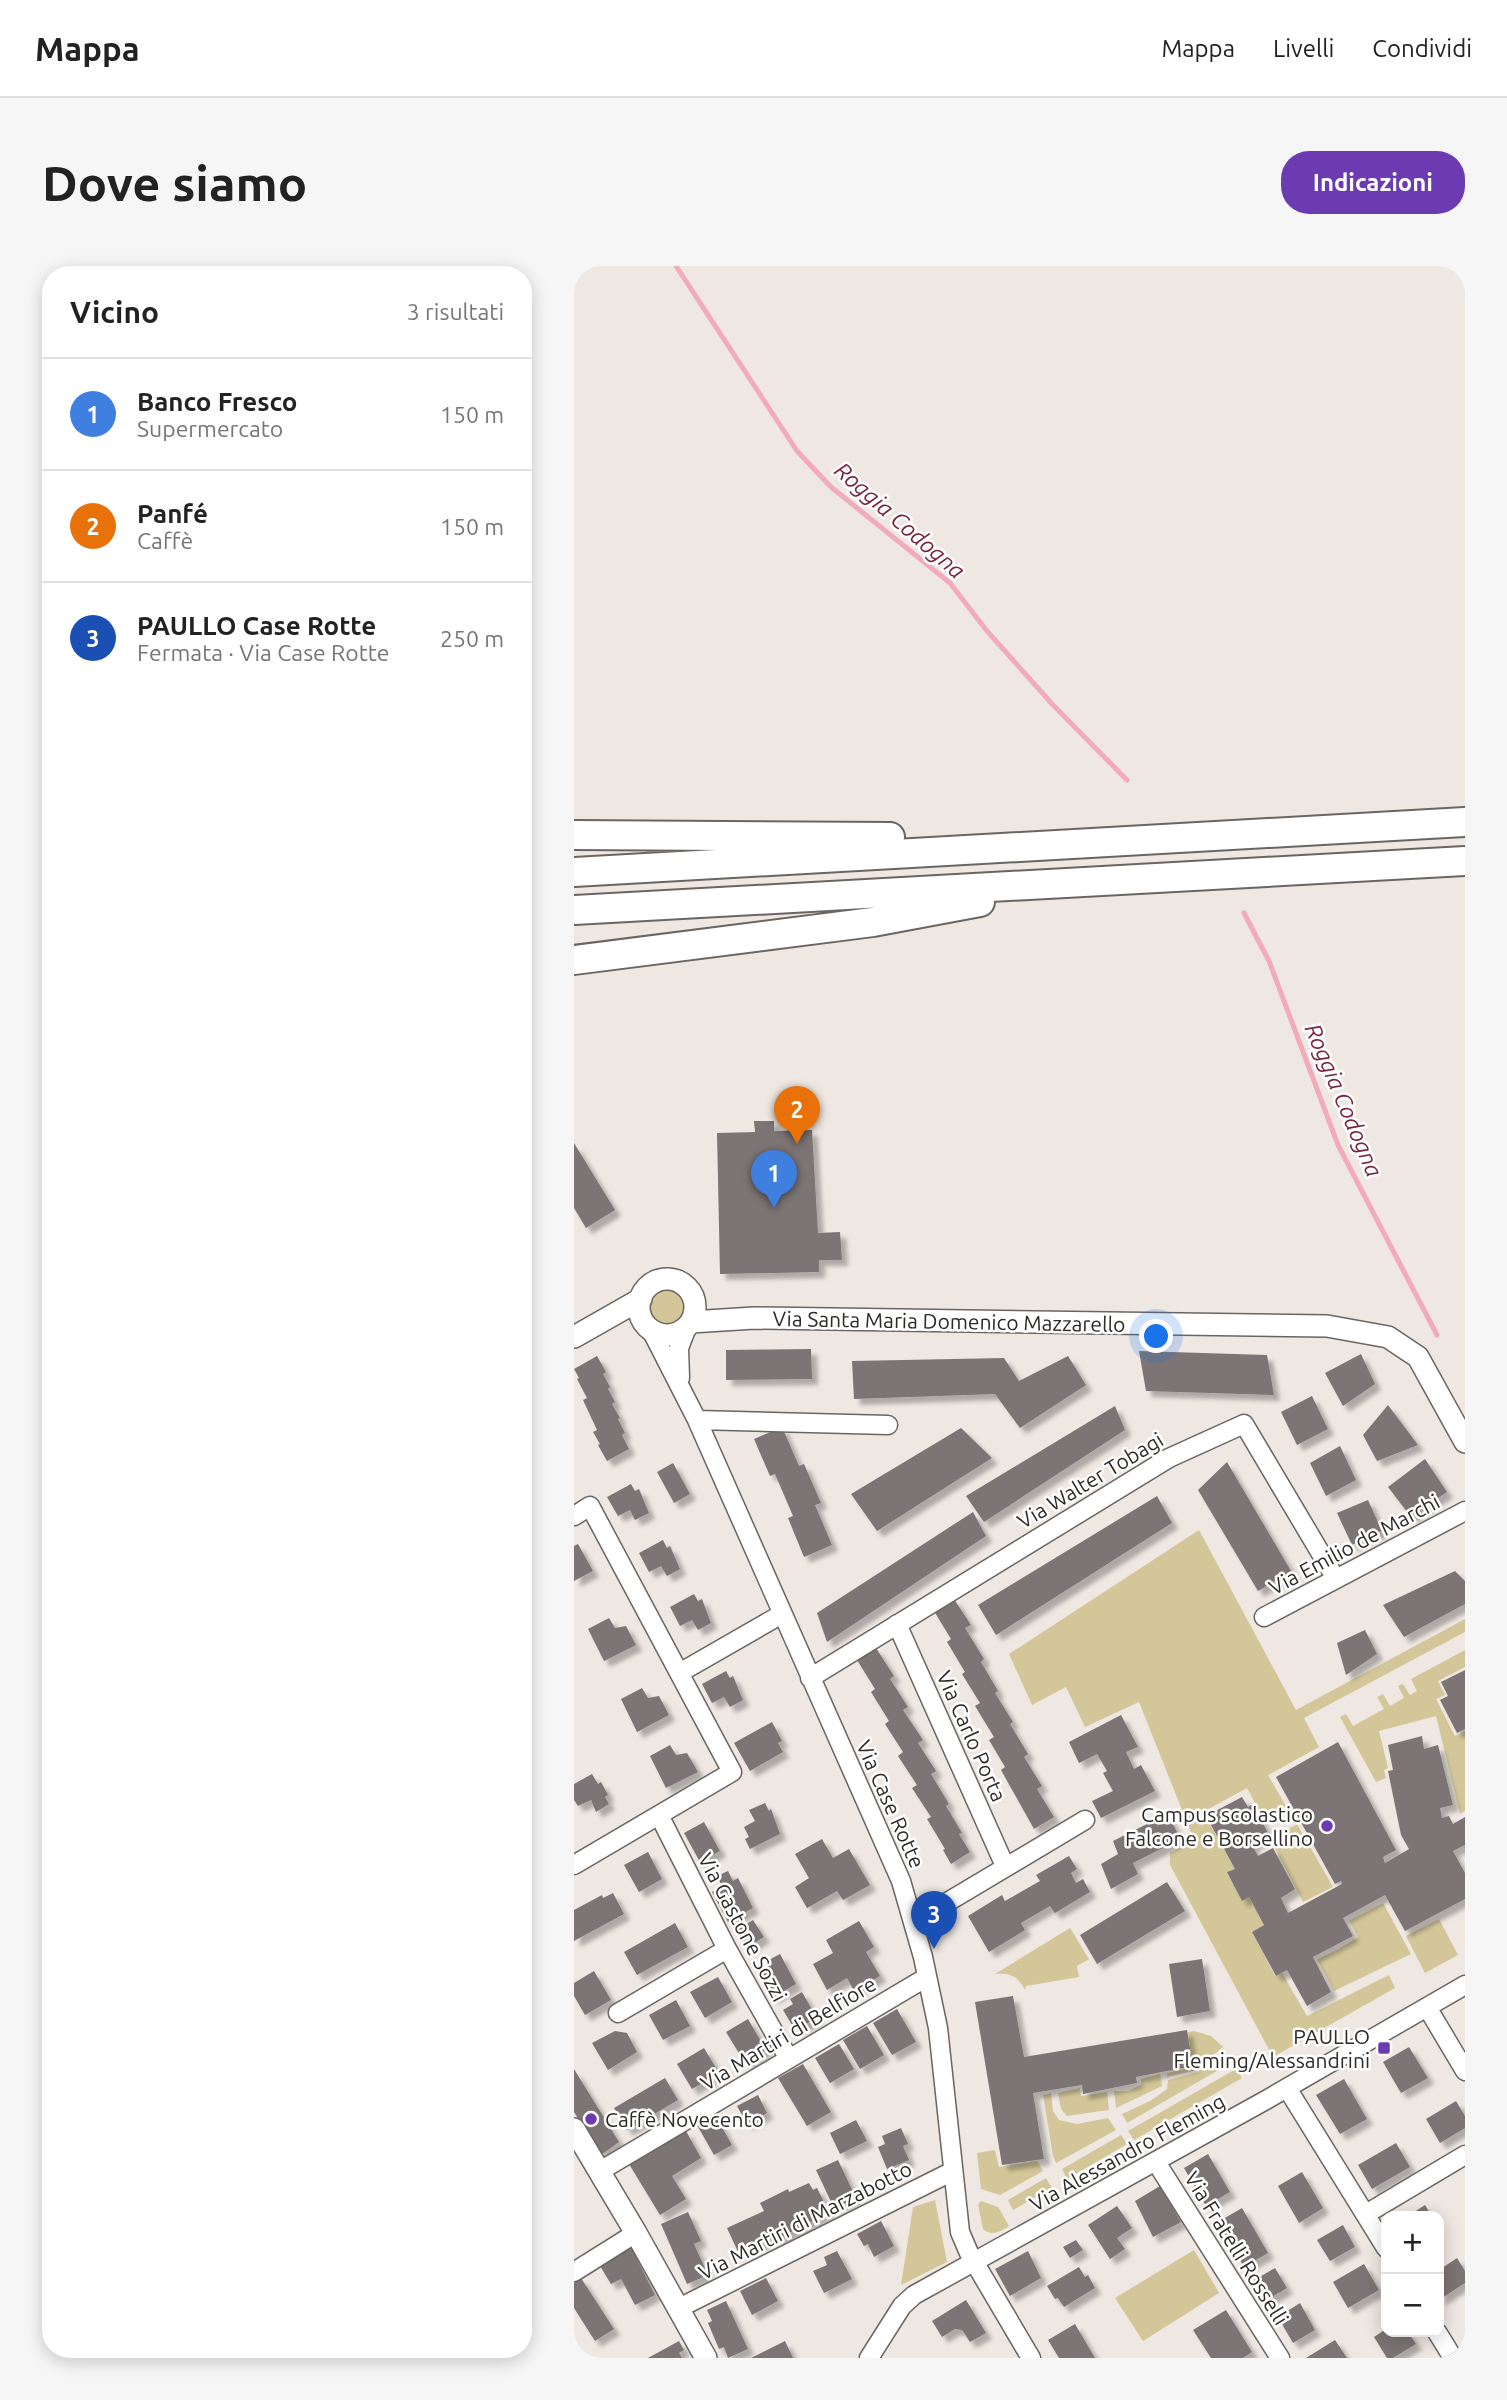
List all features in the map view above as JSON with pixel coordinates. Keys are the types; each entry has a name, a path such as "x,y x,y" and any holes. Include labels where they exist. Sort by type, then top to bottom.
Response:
{"highway":[{"path":"574,872 1465,822"},
{"path":"574,835 888,837 1085,843"},
{"path":"574,910 1465,861"},
{"path":"574,960 873,922 1088,882"}],"street":[{"path":"665,1279 681,1283 692,1295 695,1309 689,1324 671,1335 613,1324 580,1334 641,1299 649,1287 665,1279"},
{"name":"Via Santa Maria Domenico Mazzarello","path":"692,1295 718,1308 754,1318"},
{"path":"641,1299 641,1315 650,1329"},
{"name":"Via Santa Maria Domenico Mazzarello","path":"689,1324 754,1318 1327,1326 1388,1338 1418,1357 1465,1443"},
{"name":"Via Case Rotte","path":"681,1388 679,1348 689,1324"},
{"name":"Via Case Rotte","path":"650,1329 697,1420 891,1857 914,1922 928,1977 940,2045 960,2232 974,2263 1031,2358"},
{"path":"697,1420 888,1425"},
{"name":"Via Walter Tobagi","path":"810,1678 1169,1458 1244,1424 1336,1579"},
{"path":"574,1516 590,1506 681,1672 732,1772 574,1865"},
{"name":"Via Emilio de Marchi","path":"1264,1617 1465,1511"},
{"path":"681,1672 782,1614"},
{"name":"Via Carlo Porta","path":"897,1623 1005,1866"},
{"name":"Via Gastone Sozzi","path":"659,1815 727,1949 789,2059"},
{"path":"914,1922 1085,1820"},
{"path":"618,2013 727,1949"},
{"name":"Via Martiri di Belfiore","path":"600,2171 928,1977"},
{"name":"Via Alessandro Fleming","path":"869,2358 907,2300 1156,2162 1465,1985"},
{"path":"1427,2007 1465,2071"},
{"path":"1287,2088 1381,2240"},
{"path":"577,2139 600,2171 706,2358"},
{"path":"1366,2214 1465,2155"},
{"name":"Via Fratelli Rosselli","path":"1156,2162 1280,2358"},
{"name":"Via Martiri di Marzabotto","path":"677,2309 953,2171"},
{"path":"574,2272 636,2233"},
{"path":"1440,2337 1453,2358"}],"shaded area":[{"path":"666,1290 679,1295 684,1308 679,1321 666,1326 653,1321 648,1308 653,1295"},
{"path":"1199,1530 1296,1710 1465,1619 1465,1632 1304,1718 1319,1747 1268,1775 1286,1806 1263,1818 1247,1788 1203,1812 1235,1869 1228,1872 1249,1897 1264,1925 1252,1932 1275,1976 1282,1973 1307,2016 1389,1975 1395,1988 1273,2057 1170,1865 1170,1853 1194,1840 1139,1702 1085,1727 1066,1687 1032,1705 1009,1654"},
{"path":"1465,1650 1465,1667 1438,1681 1445,1695 1436,1699 1455,1736 1465,1731 1465,1811 1460,1814 1436,1716 1379,1731 1388,1768 1384,1770 1386,1778 1376,1782 1340,1717 1346,1714 1353,1726 1384,1709 1377,1697 1383,1694 1390,1706 1404,1698 1398,1686 1403,1684 1410,1695 1417,1691 1411,1679"},
{"path":"1297,1824 1333,1887 1303,1902 1270,1839"},
{"path":"1383,1903 1411,1954 1334,1991 1317,1959 1358,1937 1349,1921"},
{"path":"1439,1919 1458,1955 1425,1973 1406,1936"},
{"path":"1070,1928 1089,1959 1077,1966 1079,1977 1026,1986 1025,1990 1013,1976 995,1974"},
{"path":"1188,2032 1211,2036 1223,2047 1196,2070 1167,2077 1167,2073 1193,2068"},
{"path":"1216,2058 1222,2068 1127,2123 1122,2114 1150,2101 1167,2089 1168,2080 1198,2072"},
{"path":"1236,2069 1242,2078 1134,2140 1128,2131"},
{"path":"1160,2074 1162,2086 1116,2108 1114,2091 1128,2091 1141,2085 1141,2079"},
{"path":"1080,2088 1081,2096 1107,2092 1109,2110 1067,2116 1061,2109 1058,2093"},
{"path":"1051,2093 1053,2111 1059,2120 1077,2124 1108,2118 1116,2130 1056,2163 1043,2095"},
{"path":"1121,2135 1127,2144 1067,2179 1062,2169"},
{"path":"995,2150 999,2167 1037,2161 1043,2171 1000,2195 981,2189 977,2153"},
{"path":"1046,2178 1052,2188 1013,2210 1008,2200"},
{"path":"935,2200 947,2262 901,2285 913,2207"},
{"path":"981,2201 998,2207 1009,2226 993,2233 983,2229 978,2204"},
{"path":"1194,2250 1219,2293 1143,2341 1115,2298"}],"building":[{"path":"754,1121 774,1121 774,1131 812,1130 818,1233 840,1232 842,1260 819,1260 819,1272 720,1274 717,1133 755,1132"},
{"path":"574,1143 615,1210 586,1228 574,1208"},
{"path":"811,1349 812,1379 726,1380 726,1350"},
{"path":"1139,1351 1267,1355 1274,1395 1146,1391"},
{"path":"1361,1354 1375,1384 1343,1406 1325,1373"},
{"path":"597,1356 606,1372 603,1374 610,1387 608,1389 615,1402 612,1404 620,1418 618,1419 625,1433 622,1435 629,1449 607,1461 593,1432 597,1430 583,1400 587,1398 574,1369"},
{"path":"1068,1356 1086,1385 1020,1428 995,1394 854,1399 852,1361 1004,1358 1019,1381"},
{"path":"1312,1396 1328,1429 1297,1445 1281,1412"},
{"path":"1388,1405 1418,1445 1377,1461 1363,1435"},
{"path":"1115,1406 1125,1430 984,1522 966,1496"},
{"path":"782,1427 799,1466 804,1464 821,1503 815,1505 832,1545 804,1557 788,1518 793,1516 775,1474 770,1476 754,1439"},
{"path":"961,1428 992,1458 877,1531 851,1494"},
{"path":"1340,1446 1356,1480 1326,1496 1310,1463"},
{"path":"1425,1459 1447,1492 1411,1517 1388,1487"},
{"path":"1227,1462 1291,1571 1258,1591 1198,1490"},
{"path":"673,1463 690,1494 674,1503 657,1472"},
{"path":"631,1484 635,1491 639,1489 649,1513 635,1520 630,1510 618,1516 607,1497"},
{"path":"1157,1496 1172,1523 996,1635 978,1605"},
{"path":"1368,1500 1382,1531 1352,1545 1337,1513"},
{"path":"973,1512 986,1536 827,1642 817,1613"},
{"path":"663,1540 667,1548 670,1546 680,1569 667,1576 661,1566 649,1572 639,1553"},
{"path":"578,1544 593,1571 574,1581 574,1546"},
{"path":"1455,1571 1465,1581 1465,1604 1404,1637 1383,1605"},
{"path":"694,1594 698,1601 702,1599 711,1623 698,1630 692,1620 680,1626 670,1607"},
{"path":"954,1599 971,1625 965,1628 984,1659 981,1662 998,1691 995,1693 1028,1754 1024,1757 1042,1786 1037,1789 1054,1817 1034,1829 1001,1770 1005,1767 989,1740 994,1737 975,1706 980,1703 962,1674 965,1672 947,1642 951,1639 934,1611"},
{"path":"609,1618 615,1628 626,1626 636,1645 604,1661 588,1629"},
{"path":"1365,1630 1377,1654 1346,1675 1337,1643"},
{"path":"876,1648 894,1676 890,1679 908,1707 903,1710 923,1740 918,1743 936,1771 931,1774 949,1804 946,1806 970,1852 951,1864 927,1819 931,1817 912,1788 917,1785 898,1756 903,1752 885,1724 889,1721 871,1692 875,1689 857,1660"},
{"path":"1465,1670 1465,1729 1457,1733 1440,1700 1448,1696 1441,1682"},
{"path":"726,1671 730,1678 733,1676 743,1700 730,1707 724,1697 712,1703 702,1684"},
{"path":"642,1688 648,1698 659,1696 669,1715 637,1732 621,1699"},
{"path":"1121,1715 1138,1747 1126,1752 1134,1769 1141,1765 1155,1791 1101,1818 1092,1801 1113,1791 1103,1773 1107,1771 1097,1754 1079,1763 1069,1742"},
{"path":"772,1722 782,1741 778,1743 783,1752 750,1771 734,1743"},
{"path":"1422,1736 1424,1749 1438,1745 1453,1805 1440,1808 1442,1818 1449,1816 1453,1824 1465,1817 1465,1845 1453,1851 1465,1873 1465,1899 1405,1931 1385,1895 1343,1918 1353,1936 1313,1957 1331,1992 1307,2006 1287,1970 1276,1976 1252,1932 1264,1925 1249,1897 1242,1901 1227,1872 1235,1869 1206,1816 1242,1797 1248,1807 1253,1804 1269,1835 1252,1845 1258,1856 1273,1848 1295,1889 1281,1898 1288,1913 1342,1884 1341,1881 1335,1884 1276,1777 1338,1742 1396,1850 1383,1857 1385,1863 1409,1849 1401,1835 1388,1771 1393,1770 1388,1745"},
{"path":"670,1745 676,1755 687,1753 698,1772 666,1788 650,1756"},
{"path":"592,1774 598,1784 601,1782 608,1795 605,1797 609,1804 596,1812 591,1800 578,1806 574,1800 574,1784"},
{"path":"765,1803 769,1811 771,1809 780,1834 750,1849 745,1839 749,1837 744,1827 755,1821 749,1810"},
{"path":"1167,1814 1181,1839 1133,1863 1138,1874 1111,1889 1101,1864 1118,1854 1113,1841"},
{"path":"704,1822 720,1851 700,1862 684,1833"},
{"path":"822,1839 833,1858 849,1849 870,1885 843,1900 837,1891 807,1908 795,1887 809,1878 795,1854"},
{"path":"648,1852 662,1879 639,1892 624,1865"},
{"path":"1069,1856 1077,1869 1071,1873 1076,1883 1083,1879 1090,1892 1055,1913 1050,1906 1021,1923 1025,1930 989,1952 968,1916 1002,1895 1005,1901 1040,1881 1036,1875"},
{"path":"728,1871 733,1881 738,1878 753,1908 728,1922 712,1892 722,1886 717,1876"},
{"path":"1167,1882 1185,1911 1097,1964 1080,1935"},
{"path":"613,1893 624,1914 574,1941 574,1910 602,1895 603,1898"},
{"path":"753,1920 764,1937 746,1948 735,1931"},
{"path":"859,1921 874,1947 866,1952 880,1976 854,1991 847,1978 827,1990 813,1964 833,1953 826,1940"},
{"path":"675,1923 688,1947 637,1975 624,1952"},
{"path":"780,1954 796,1984 772,1998 758,1974 768,1968 765,1962"},
{"path":"1202,1959 1210,2011 1177,2017 1169,1964"},
{"path":"594,1971 611,2000 585,2015 574,1996 574,1983"},
{"path":"718,1977 732,2002 705,2018 690,1992"},
{"path":"802,1992 817,2018 795,2030 783,2010 793,2004 790,1999"},
{"path":"1013,1996 1024,2057 1187,2030 1193,2066 1136,2077 1137,2083 1083,2094 1082,2085 1033,2093 1044,2159 1002,2165 975,2002"},
{"path":"676,2000 690,2026 663,2040 649,2015"},
{"path":"897,2009 916,2042 892,2055 873,2023"},
{"path":"748,2019 766,2050 745,2063 726,2032"},
{"path":"867,2026 884,2055 860,2069 843,2040"},
{"path":"615,2031 627,2033 637,2052 608,2070 592,2043"},
{"path":"839,2044 854,2069 830,2083 815,2058"},
{"path":"1409,2047 1428,2078 1401,2093 1383,2062"},
{"path":"704,2048 719,2073 692,2089 677,2064"},
{"path":"803,2064 831,2112 807,2126 778,2078"},
{"path":"574,2069 619,2142 601,2155 574,2112"},
{"path":"665,2078 678,2100 627,2130 614,2108"},
{"path":"1344,2079 1367,2119 1340,2134 1316,2095"},
{"path":"758,2095 767,2113 747,2124 737,2106"},
{"path":"1456,2101 1465,2116 1465,2128 1440,2143 1426,2119"},
{"path":"715,2115 732,2145 714,2155 697,2125"},
{"path":"856,2120 867,2141 840,2154 830,2133"},
{"path":"901,2128 908,2144 903,2146 909,2160 887,2169 878,2147 885,2144 882,2136"},
{"path":"686,2131 701,2158 672,2176 686,2199 660,2215 629,2164"},
{"path":"1396,2143 1410,2167 1372,2189 1358,2165"},
{"path":"1208,2154 1230,2192 1206,2206 1184,2168"},
{"path":"838,2160 856,2198 834,2208 816,2170"},
{"path":"1302,2172 1323,2208 1299,2223 1278,2186"},
{"path":"809,2183 813,2190 817,2188 829,2212 778,2239 776,2236 739,2254 727,2228 764,2211 760,2203 788,2189 789,2192"},
{"path":"1160,2186 1181,2222 1153,2237 1135,2201"},
{"path":"1425,2205 1429,2211 1416,2211"},
{"path":"1117,2206 1132,2228 1117,2238 1125,2249 1110,2259 1088,2225"},
{"path":"1242,2208 1268,2253 1244,2267 1218,2222"},
{"path":"688,2212 701,2241 694,2244 708,2275 687,2284 661,2224"},
{"path":"881,2221 894,2246 874,2257 868,2244 864,2246 857,2234"},
{"path":"1343,2225 1355,2247 1330,2261 1317,2240"},
{"path":"1076,2240 1083,2250 1070,2258 1063,2247"},
{"path":"630,2245 655,2295 635,2305 621,2279 611,2284 600,2266"},
{"path":"837,2251 852,2279 824,2293 813,2271 827,2265 824,2257"},
{"path":"1028,2251 1041,2278 1010,2296 995,2269"},
{"path":"1457,2258 1465,2271 1465,2283 1444,2297 1444,2274 1444,2267"},
{"path":"1364,2264 1379,2290 1348,2308 1333,2282"},
{"path":"1079,2267 1085,2277 1088,2275 1095,2288 1064,2307 1047,2286"},
{"path":"1275,2268 1287,2288 1265,2301 1254,2280"},
{"path":"581,2278 614,2329 595,2341 574,2308 574,2283"},
{"path":"766,2278 778,2301 752,2315 740,2291"},
{"path":"966,2300 986,2333 970,2342 962,2330 955,2329 942,2337 932,2321"},
{"path":"726,2301 748,2349 728,2358 724,2347 719,2349 708,2323 712,2321 707,2310"},
{"path":"1300,2303 1315,2330 1293,2343 1278,2317"},
{"path":"1226,2310 1252,2352 1243,2358 1211,2358 1193,2330"},
{"path":"1075,2324 1095,2358 1059,2358 1048,2340"},
{"path":"1381,2332 1381,2337 1411,2337 1416,2344 1393,2358 1387,2358 1374,2337"},
{"path":"1335,2340 1347,2358 1306,2358"},
{"path":"679,2341 684,2350 679,2353 682,2358 648,2358"},
{"path":"785,2341 793,2358 751,2358"}],"waterway":[{"name":"Roggia Codogna","path":"676,266 797,451 831,487 950,583 987,631 1054,706 1127,780"},
{"name":"Roggia Codogna","path":"1244,913 1269,961 1338,1145 1437,1335"}],"place":[{"name":"Panfé","path":"797,1144"},
{"name":"Banco Fresco","path":"774,1208"},
{"name":"Campus scolastico Falcone e Borsellino","path":"1327,1826"},
{"name":"PAULLO Case Rotte","path":"934,1949"},
{"name":"PAULLO Fleming/Alessandrini","path":"1384,2048"},
{"name":"Caffè Novecento","path":"591,2119"}]}
